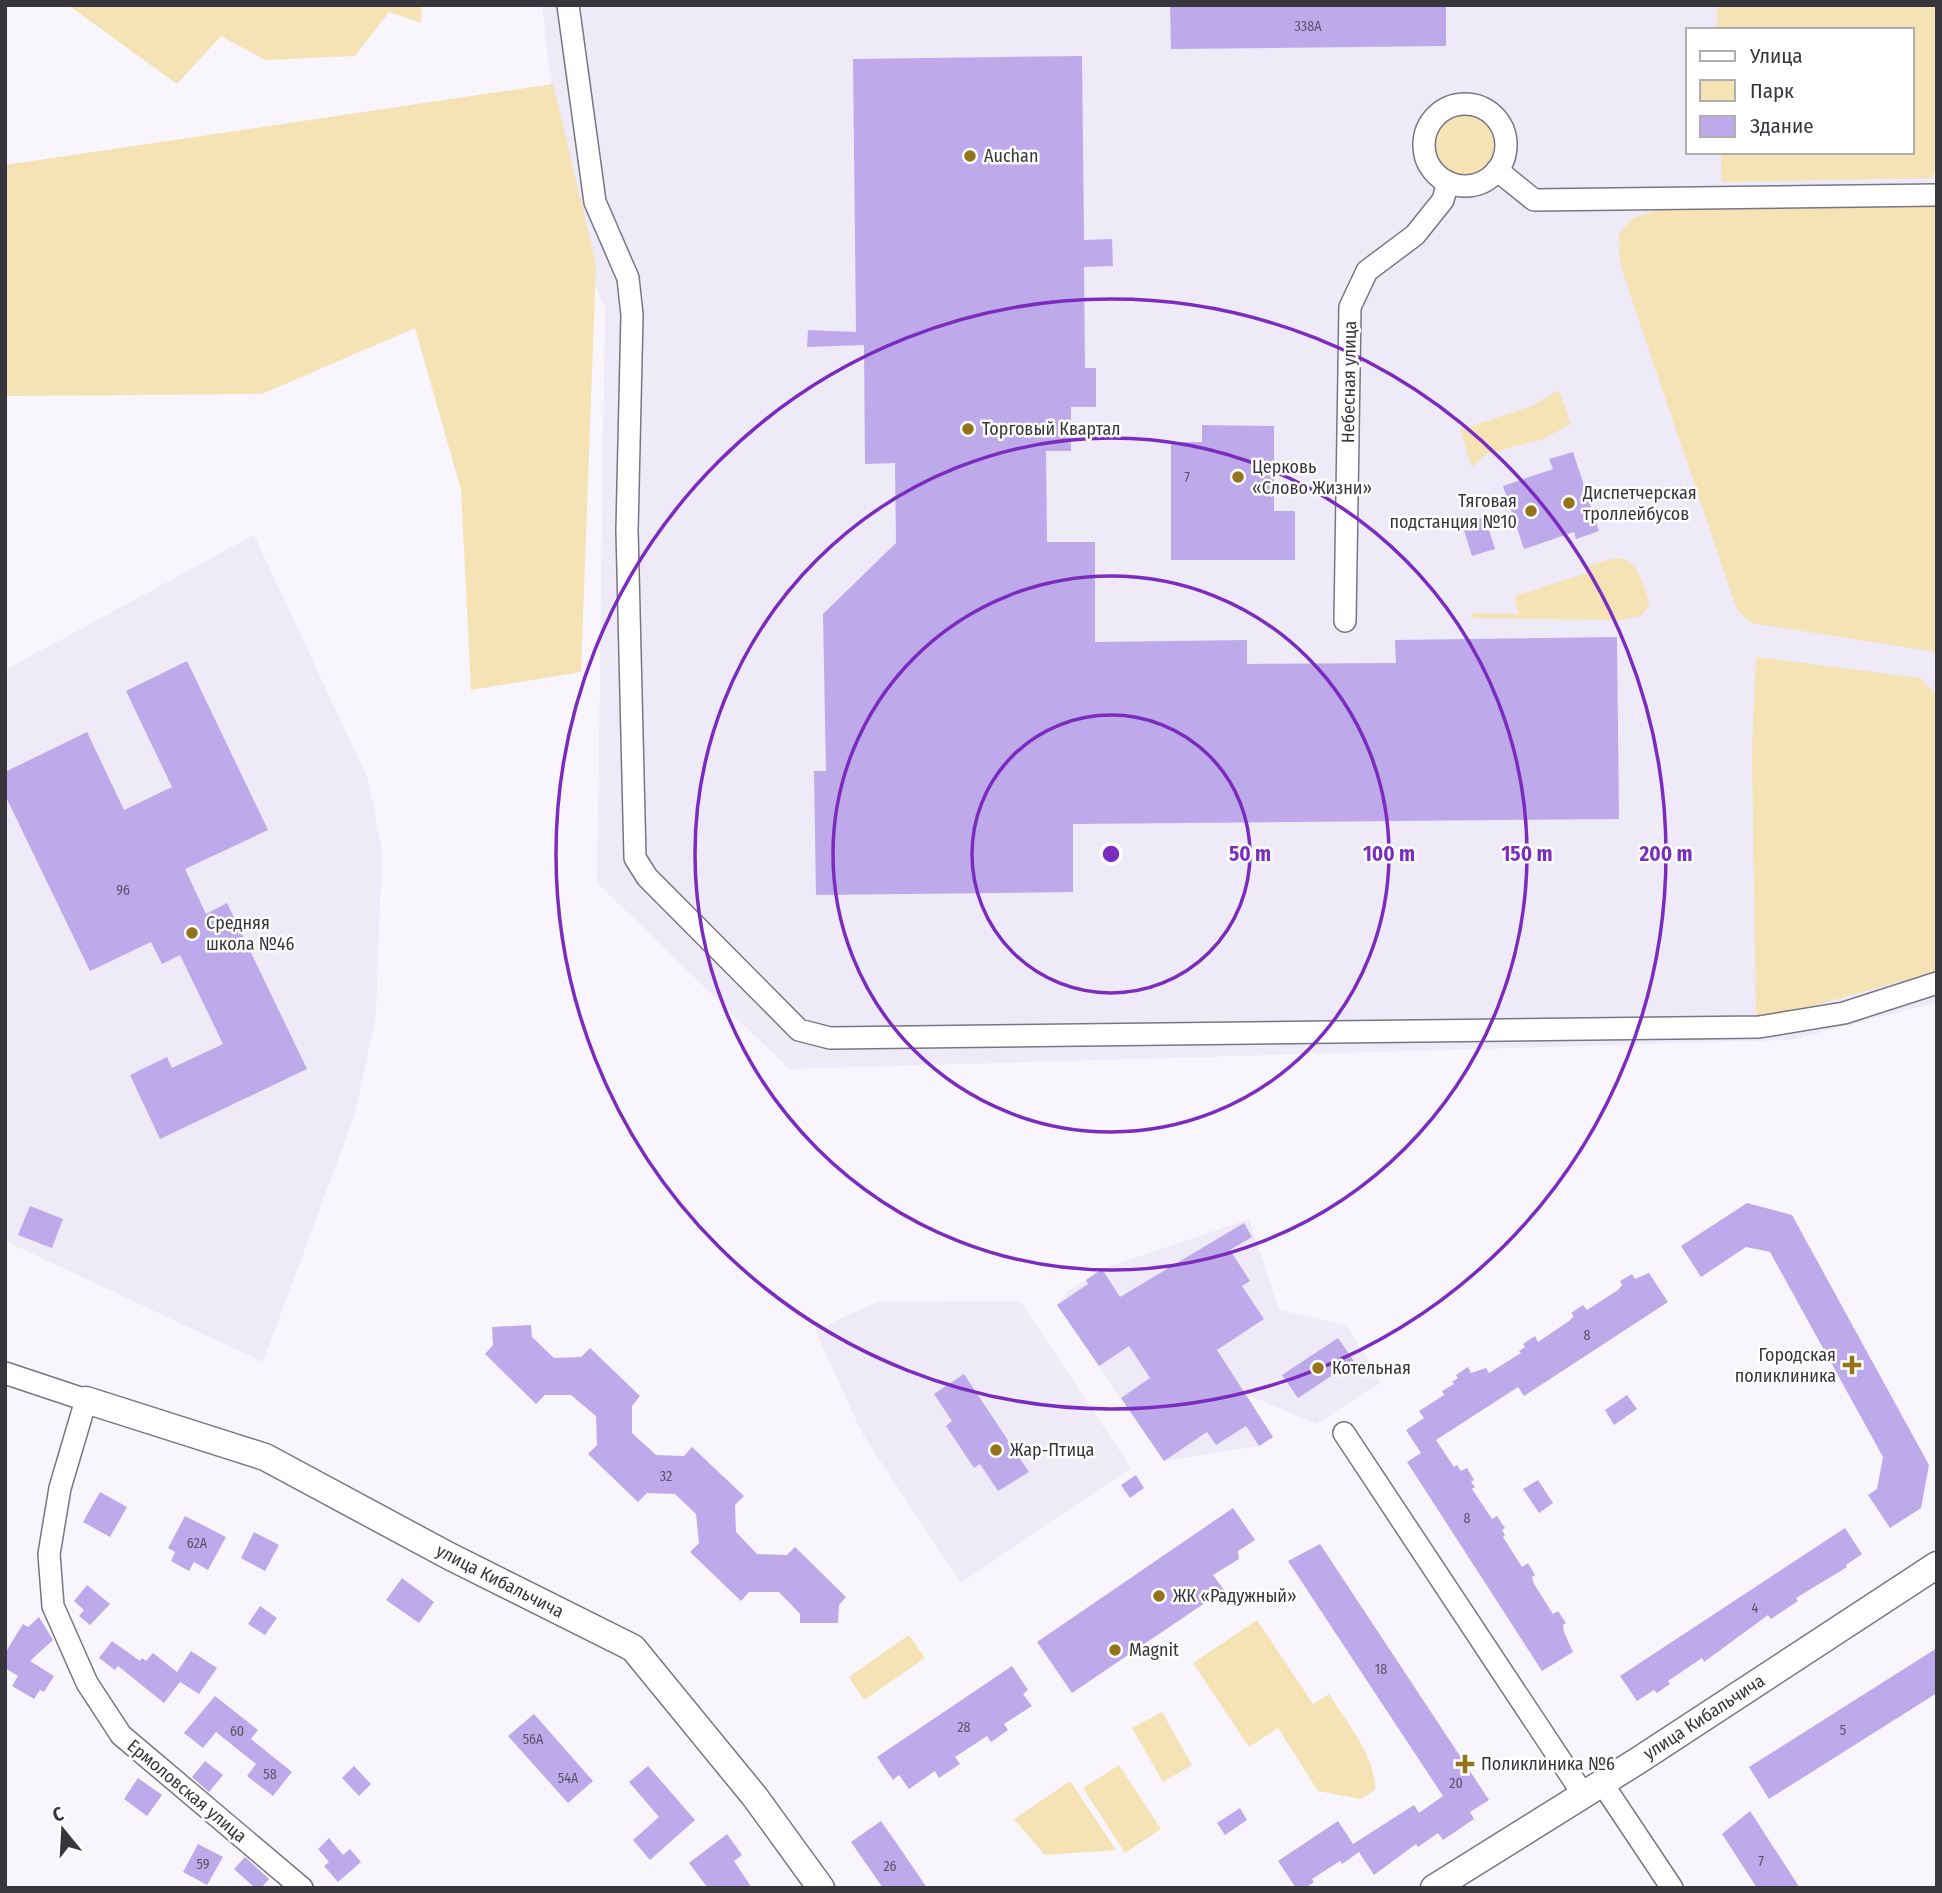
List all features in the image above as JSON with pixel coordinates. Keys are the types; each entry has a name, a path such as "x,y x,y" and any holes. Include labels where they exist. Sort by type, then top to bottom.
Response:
{"street":[{"path":"568,5 595,202 628,278 632,314 627,530 635,859 648,877 799,1030 830,1038 1639,1031 1759,1027 1844,1013 1937,983"},
{"path":"1460,105 1481,108 1498,121 1506,140 1505,151 1497,170 1489,178 1469,186 1448,182 1439,177 1427,160 1424,139 1427,129 1440,113 1460,105"},
{"path":"1497,170 1534,200 1937,195"},
{"name":"Небесная улица","path":"1345,621 1350,307 1367,271 1415,235 1443,200 1448,182"},
{"path":"5,1373 86,1400"},
{"name":"Ермоловская улица","path":"86,1400 60,1488 49,1554 53,1606 87,1683 121,1735 302,1888"},
{"name":"улица Кибальчича","path":"86,1400 265,1457 450,1556 633,1648 754,1797 821,1888"},
{"path":"1344,1433 1592,1788 1672,1888"},
{"name":"улица Кибальчича","path":"1434,1888 1937,1565"}],"shaded area":[{"path":"542,5 1930,5 1937,350 1937,1002 1792,1040 789,1069 597,883 605,308 567,219"},
{"name":"Средняя школа №46","path":"254,535 368,779 382,851 376,1015 355,1114 263,1362 5,1241 5,670"},
{"path":"1249,1219 1279,1310 1347,1325 1381,1383 1316,1424 1246,1394 1273,1437 1259,1446 1164,1461 1057,1305 1068,1291 1102,1269"},
{"name":"Жар-Птица","path":"1020,1301 1131,1468 961,1583 862,1433 815,1330 878,1302"}],"green space":[{"path":"68,5 422,5 421,23 389,12 355,56 265,60 221,36 177,84"},
{"path":"1717,5 1937,5 1937,171 1931,178 1722,182 1721,154 1914,154 1914,28 1717,28"},
{"path":"553,84 596,264 581,672 471,690 461,490 415,328 262,394 5,396 5,165"},
{"path":"1460,115 1472,115 1488,124 1495,134 1495,158 1488,168 1472,177 1460,177 1449,172 1440,163 1435,152 1435,140 1440,129 1449,120"},
{"path":"1937,206 1937,652 1751,623 1737,610 1620,264 1619,234 1631,219 1657,210"},
{"path":"1559,390 1571,424 1543,439 1486,454 1472,467 1460,430 1532,406"},
{"path":"1616,558 1630,563 1639,575 1650,605 1641,616 1618,620 1471,618 1472,613 1518,614 1515,596 1587,573 1586,566"},
{"path":"1756,657 1920,678 1937,695 1937,971 1788,1013 1756,1017 1752,752"},
{"path":"1257,1620 1313,1704 1329,1694 1366,1752 1375,1790 1361,1799 1318,1791 1278,1728 1249,1747 1193,1663"},
{"path":"909,1635 925,1658 864,1700 849,1677"},
{"path":"1162,1712 1192,1765 1163,1782 1132,1728"},
{"path":"1119,1765 1161,1829 1125,1853 1083,1788"},
{"path":"1070,1781 1116,1850 1045,1855 1014,1819"}],"building":[{"path":"1170,5 1446,5 1446,46 1171,49"},
{"name":"Торговый Квартал","path":"1082,56 1084,240 1112,239 1113,266 1084,267 1085,368 1096,368 1096,407 1071,407 1071,451 1046,451 1047,542 1095,542 1095,642 1247,640 1247,664 1396,663 1395,640 1617,637 1619,819 1073,824 1073,892 816,895 814,771 826,771 823,614 896,543 895,463 865,464 864,345 807,347 808,330 856,332 853,59"},
{"path":"1202,425 1274,426 1274,511 1295,511 1295,560 1171,560 1171,442 1202,442"},
{"path":"1573,452 1599,531 1576,539 1574,532 1524,549 1503,486 1553,469 1549,459"},
{"path":"1485,517 1495,549 1472,556 1462,524"},
{"path":"187,661 268,830 185,869 206,914 227,903 307,1069 160,1139 130,1075 167,1057 172,1068 223,1044 180,955 162,964 151,942 90,971 5,795 5,772 87,732 124,810 172,787 126,691"},
{"path":"1747,1203 1792,1215 1929,1465 1921,1508 1890,1528 1868,1495 1877,1489 1883,1457 1770,1252 1746,1247 1701,1277 1681,1246"},
{"path":"30,1206 63,1219 52,1248 18,1235"},
{"path":"1244,1223 1252,1237 1230,1250 1250,1281 1242,1286 1264,1319 1217,1350 1273,1437 1259,1446 1246,1426 1216,1445 1207,1432 1164,1461 1121,1398 1150,1378 1129,1346 1099,1366 1057,1305 1088,1284 1086,1280 1102,1269 1120,1297"},
{"path":"1649,1273 1668,1302 1524,1396 1518,1387 1436,1440 1454,1467 1457,1465 1461,1471 1467,1468 1474,1480 1471,1482 1475,1487 1472,1489 1492,1519 1497,1516 1505,1528 1502,1530 1505,1535 1503,1537 1522,1567 1528,1563 1535,1575 1532,1577 1534,1584 1553,1614 1558,1611 1566,1623 1563,1625 1564,1632 1573,1652 1542,1671 1407,1462 1421,1453 1406,1430 1424,1418 1419,1411 1444,1395 1442,1391 1454,1384 1452,1382 1458,1378 1456,1375 1468,1367 1471,1373 1486,1368 1489,1373 1521,1353 1519,1351 1525,1347 1523,1344 1535,1336 1538,1342 1569,1321 1574,1316 1571,1313 1583,1305 1587,1310 1618,1290 1622,1285 1620,1281 1632,1274 1635,1279"},
{"path":"531,1325 532,1337 554,1358 581,1357 590,1348 640,1396 632,1406 632,1433 656,1455 684,1456 692,1447 744,1496 735,1505 736,1532 757,1554 787,1555 795,1547 846,1597 839,1605 838,1623 800,1623 800,1614 779,1592 749,1592 741,1601 690,1552 699,1543 696,1514 675,1494 647,1493 638,1502 588,1454 597,1445 596,1416 571,1395 545,1395 536,1404 485,1354 493,1345 492,1327"},
{"name":"Котельная","path":"1338,1338 1354,1361 1298,1398 1282,1375"},
{"path":"964,1374 1029,1472 998,1491 980,1464 974,1468 946,1426 952,1421 934,1394"},
{"path":"1627,1395 1637,1409 1614,1425 1605,1410"},
{"path":"1136,1475 1144,1488 1130,1498 1121,1485"},
{"path":"1538,1480 1553,1503 1539,1513 1523,1489"},
{"path":"100,1492 127,1507 110,1537 83,1522"},
{"name":"ЖК «Радужный»","path":"1233,1508 1255,1540 1238,1551 1239,1559 1213,1575 1224,1590 1072,1693 1037,1642"},
{"path":"185,1516 226,1537 208,1570 194,1562 189,1571 171,1561 175,1552 168,1548"},
{"path":"1845,1528 1862,1554 1846,1565 1847,1567 1796,1598 1798,1601 1771,1619 1768,1615 1704,1662 1702,1658 1668,1681 1670,1684 1657,1693 1654,1690 1637,1701 1620,1676"},
{"path":"254,1532 279,1545 265,1571 241,1558"},
{"path":"1320,1544 1489,1800 1470,1812 1474,1819 1443,1840 1438,1833 1418,1847 1416,1844 1374,1875 1359,1852 1312,1879 1314,1882 1305,1888 1296,1888 1278,1861 1338,1821 1353,1844 1414,1805 1419,1813 1443,1796 1288,1561"},
{"path":"402,1578 434,1602 419,1623 386,1600"},
{"path":"87,1585 110,1604 90,1625 79,1616 84,1610 74,1601"},
{"path":"260,1606 277,1618 265,1635 248,1624"},
{"path":"39,1617 53,1640 30,1661 54,1676 44,1692 40,1690 34,1699 12,1686 18,1676 5,1668 5,1653 23,1624 28,1627"},
{"path":"112,1641 140,1661 142,1658 146,1661 153,1653 177,1672 191,1651 217,1668 199,1694 180,1682 164,1703 118,1666 115,1670 99,1658"},
{"path":"1937,1648 1937,1693 1769,1799 1749,1767"},
{"path":"1012,1666 1028,1690 1023,1694 1032,1706 1004,1724 1008,1730 991,1742 987,1736 955,1757 960,1764 939,1778 935,1771 909,1789 899,1775 893,1780 877,1757"},
{"path":"215,1696 258,1730 251,1739 292,1772 273,1796 247,1776 256,1764 216,1732 203,1748 184,1733"},
{"path":"534,1714 593,1781 568,1803 508,1736"},
{"path":"205,1761 223,1775 209,1792 192,1777"},
{"path":"354,1766 371,1784 359,1796 342,1778"},
{"path":"648,1766 695,1820 650,1860 633,1840 659,1817 629,1782"},
{"path":"138,1778 162,1795 147,1816 124,1799"},
{"path":"1240,1808 1247,1820 1225,1835 1217,1823"},
{"path":"1750,1811 1800,1888 1757,1888 1722,1834"},
{"path":"881,1821 927,1888 883,1888 851,1842"},
{"path":"727,1834 742,1855 734,1861 752,1888 708,1888 689,1863"},
{"path":"329,1838 343,1855 350,1849 361,1862 338,1882 324,1866 329,1862 318,1849"},
{"path":"198,1844 223,1857 207,1885 183,1872"},
{"path":"245,1857 269,1879 261,1888 255,1888 234,1869"}],"place":[{"name":"Auchan","path":"970,156"},
{"name":"Торговый Квартал","path":"968,429"},
{"name":"Церковь «Слово Жизни»","path":"1238,477"},
{"name":"Диспетчерская троллейбусов","path":"1569,503"},
{"name":"Тяговая подстанция №10","path":"1531,511"},
{"name":"Средняя школа №46","path":"192,933"},
{"name":"Городская поликлиника","path":"1852,1365"},
{"name":"Котельная","path":"1318,1368"},
{"name":"Жар-Птица","path":"996,1450"},
{"name":"ЖК «Радужный»","path":"1159,1596"},
{"name":"Magnit","path":"1115,1650"},
{"name":"Поликлиника №6","path":"1465,1764"}]}
